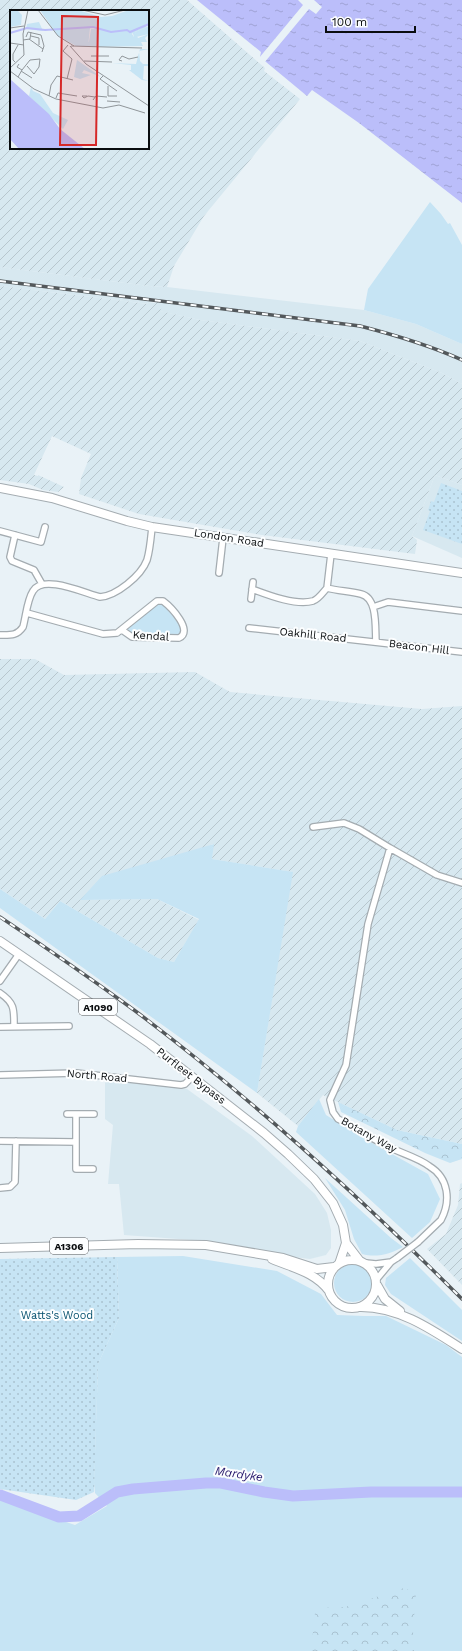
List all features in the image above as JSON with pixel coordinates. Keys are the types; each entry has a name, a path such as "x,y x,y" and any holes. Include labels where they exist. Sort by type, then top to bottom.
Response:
{"main road":[{"name":"London Road","path":"0,488 52,498 121,519 152,526 223,538 462,572"},
{"name":"Purfleet Bypass","path":"0,941 150,1044 264,1133 314,1179 324,1191 336,1208 343,1225 346,1243 362,1262"},
{"name":"Purfleet Bypass","path":"336,1266 346,1243"},
{"name":"A1306","path":"0,1248 167,1244 206,1245 283,1258 317,1269 336,1266"},
{"name":"A1306","path":"261,1255 307,1273 323,1284 330,1294"},
{"path":"411,1319 387,1310 346,1307 334,1300 330,1294 328,1280 336,1266 352,1260 362,1262 371,1268 385,1299 411,1319 462,1348"},
{"path":"360,1307 370,1301 376,1291 377,1282"}],"street":[{"path":"0,635 15,635 20,632 23,627 32,592 36,587 42,584 48,583 100,597 112,594 136,576 146,561 152,526"},
{"path":"0,531 41,542 45,527"},
{"path":"15,535 10,557 12,561 34,570 42,584"},
{"path":"219,573 223,538"},
{"path":"252,589 281,599 304,602 314,601 319,598 327,588 331,554"},
{"path":"250,599 253,582"},
{"path":"327,588 363,594 370,600 373,607 376,642"},
{"name":"Kendal","path":"27,613 103,634 114,634 122,630 157,601 163,601 180,620 185,631 183,636 179,638 129,636 122,630"},
{"path":"373,607 388,602 462,611"},
{"name":"Oakhill Road","path":"250,628 376,642"},
{"name":"Beacon Hill","path":"376,642 462,652"},
{"path":"313,827 344,823 359,829 437,875 462,883"},
{"name":"Botany Way","path":"377,1282 391,1262 418,1242 441,1220 446,1209 447,1195 446,1186 442,1179 429,1166 386,1146 338,1118 333,1112 330,1100 346,1065 368,924 390,848"},
{"path":"0,981 19,954"},
{"path":"0,993 9,999 14,1009 14,1027"},
{"path":"0,1027 69,1026"},
{"name":"North Road","path":"0,1075 76,1073 180,1085 185,1084 192,1078"},
{"path":"67,1114 94,1114"},
{"path":"76,1114 76,1169 93,1169"},
{"path":"0,1141 76,1142"},
{"path":"0,1188 10,1187 15,1182 16,1141"},
{"name":"Botany Way","path":"362,1262 376,1264 391,1262"}],"shaded area":[{"path":"0,0 187,0 265,68 264,71 300,99 204,216 174,266 167,287 0,267"},
{"path":"0,267 149,286 364,310 416,324 462,344 462,384 442,373 360,341 200,320 159,311 162,304 160,303 161,302 148,302 149,304 0,286"},
{"path":"0,286 148,304 148,302 155,303 156,301 161,301 160,303 163,304 160,311 200,320 360,341 442,373 462,384 462,485 435,475 412,536 417,540 415,554 262,535 139,514 79,494 81,478 91,454 52,436 34,475 38,475 64,487 58,492 43,490 29,484 0,480"},
{"path":"435,475 462,485 462,558 412,536"},
{"path":"0,659 35,659 64,675 195,672 230,692 422,709 462,706 462,1144 397,1130 323,1095 298,1126 257,1093 292,872 212,859 213,844 80,900 157,899 199,920 174,962 158,958 60,901 45,919 0,889"},
{"path":"105,1079 143,1082 187,1089 252,1136 315,1194 327,1213 331,1230 331,1248 326,1255 310,1259 206,1241 124,1235 119,1184 108,1184 113,1125 105,1119"},
{"path":"462,1183 462,1285 427,1249 446,1234 458,1205 460,1184"}],"green space":[{"path":"430,202 448,224 450,223 462,245 462,344 416,324 364,310 368,289"},
{"path":"441,483 462,491 462,544 423,530 430,511 428,510 431,501 434,502"},
{"path":"158,604 164,605 181,627 182,633 129,633 127,629 129,627"},
{"path":"214,844 212,859 293,872 257,1093 0,908 0,889 45,919 60,901 158,958 174,962 199,919 157,899 80,900 102,876"},
{"path":"319,1099 326,1115 363,1138 428,1174 440,1199 430,1222 412,1238 296,1132 298,1126"},
{"path":"338,1102 397,1130 462,1144 462,1159 450,1163 425,1153 341,1112"},
{"path":"325,1178 391,1238 403,1247 383,1255 373,1256 362,1254 354,1239 345,1210"},
{"path":"183,1256 277,1271 321,1294 337,1315 386,1316 446,1345 462,1357 462,1651 0,1651 0,1500 75,1525 107,1506 95,1493 94,1483 98,1364 119,1318 117,1257"},
{"name":"Watts's Wood","path":"117,1257 119,1318 98,1364 94,1492 76,1500 0,1489 0,1259"},
{"path":"410,1258 462,1310 462,1341 391,1294 385,1285 386,1278"},
{"path":"349,1264 357,1264 364,1267 369,1272 372,1283 369,1294 364,1299 357,1302 349,1302 342,1299 337,1294 334,1287 334,1279 337,1272 342,1267"},
{"path":"404,1588 416,1593 413,1631 414,1651 390,1651 387,1649 382,1651 311,1651 315,1613 329,1607 345,1607"}],"water":[{"path":"197,0 462,0 462,203 359,123 312,90 307,96 260,57 261,52"}],"pier":[{"path":"298,0 314,0 322,7 316,14 309,9 264,63 259,58 303,5"}],"waterway":[{"name":"Mardyke","path":"0,1495 59,1517 79,1516 117,1492 133,1489 206,1483 221,1483 264,1492 293,1496 371,1492 462,1492"}],"railway":[{"path":"0,281 360,326 412,341 462,360"},
{"path":"0,917 134,1010 220,1077 344,1185 462,1299"}]}
